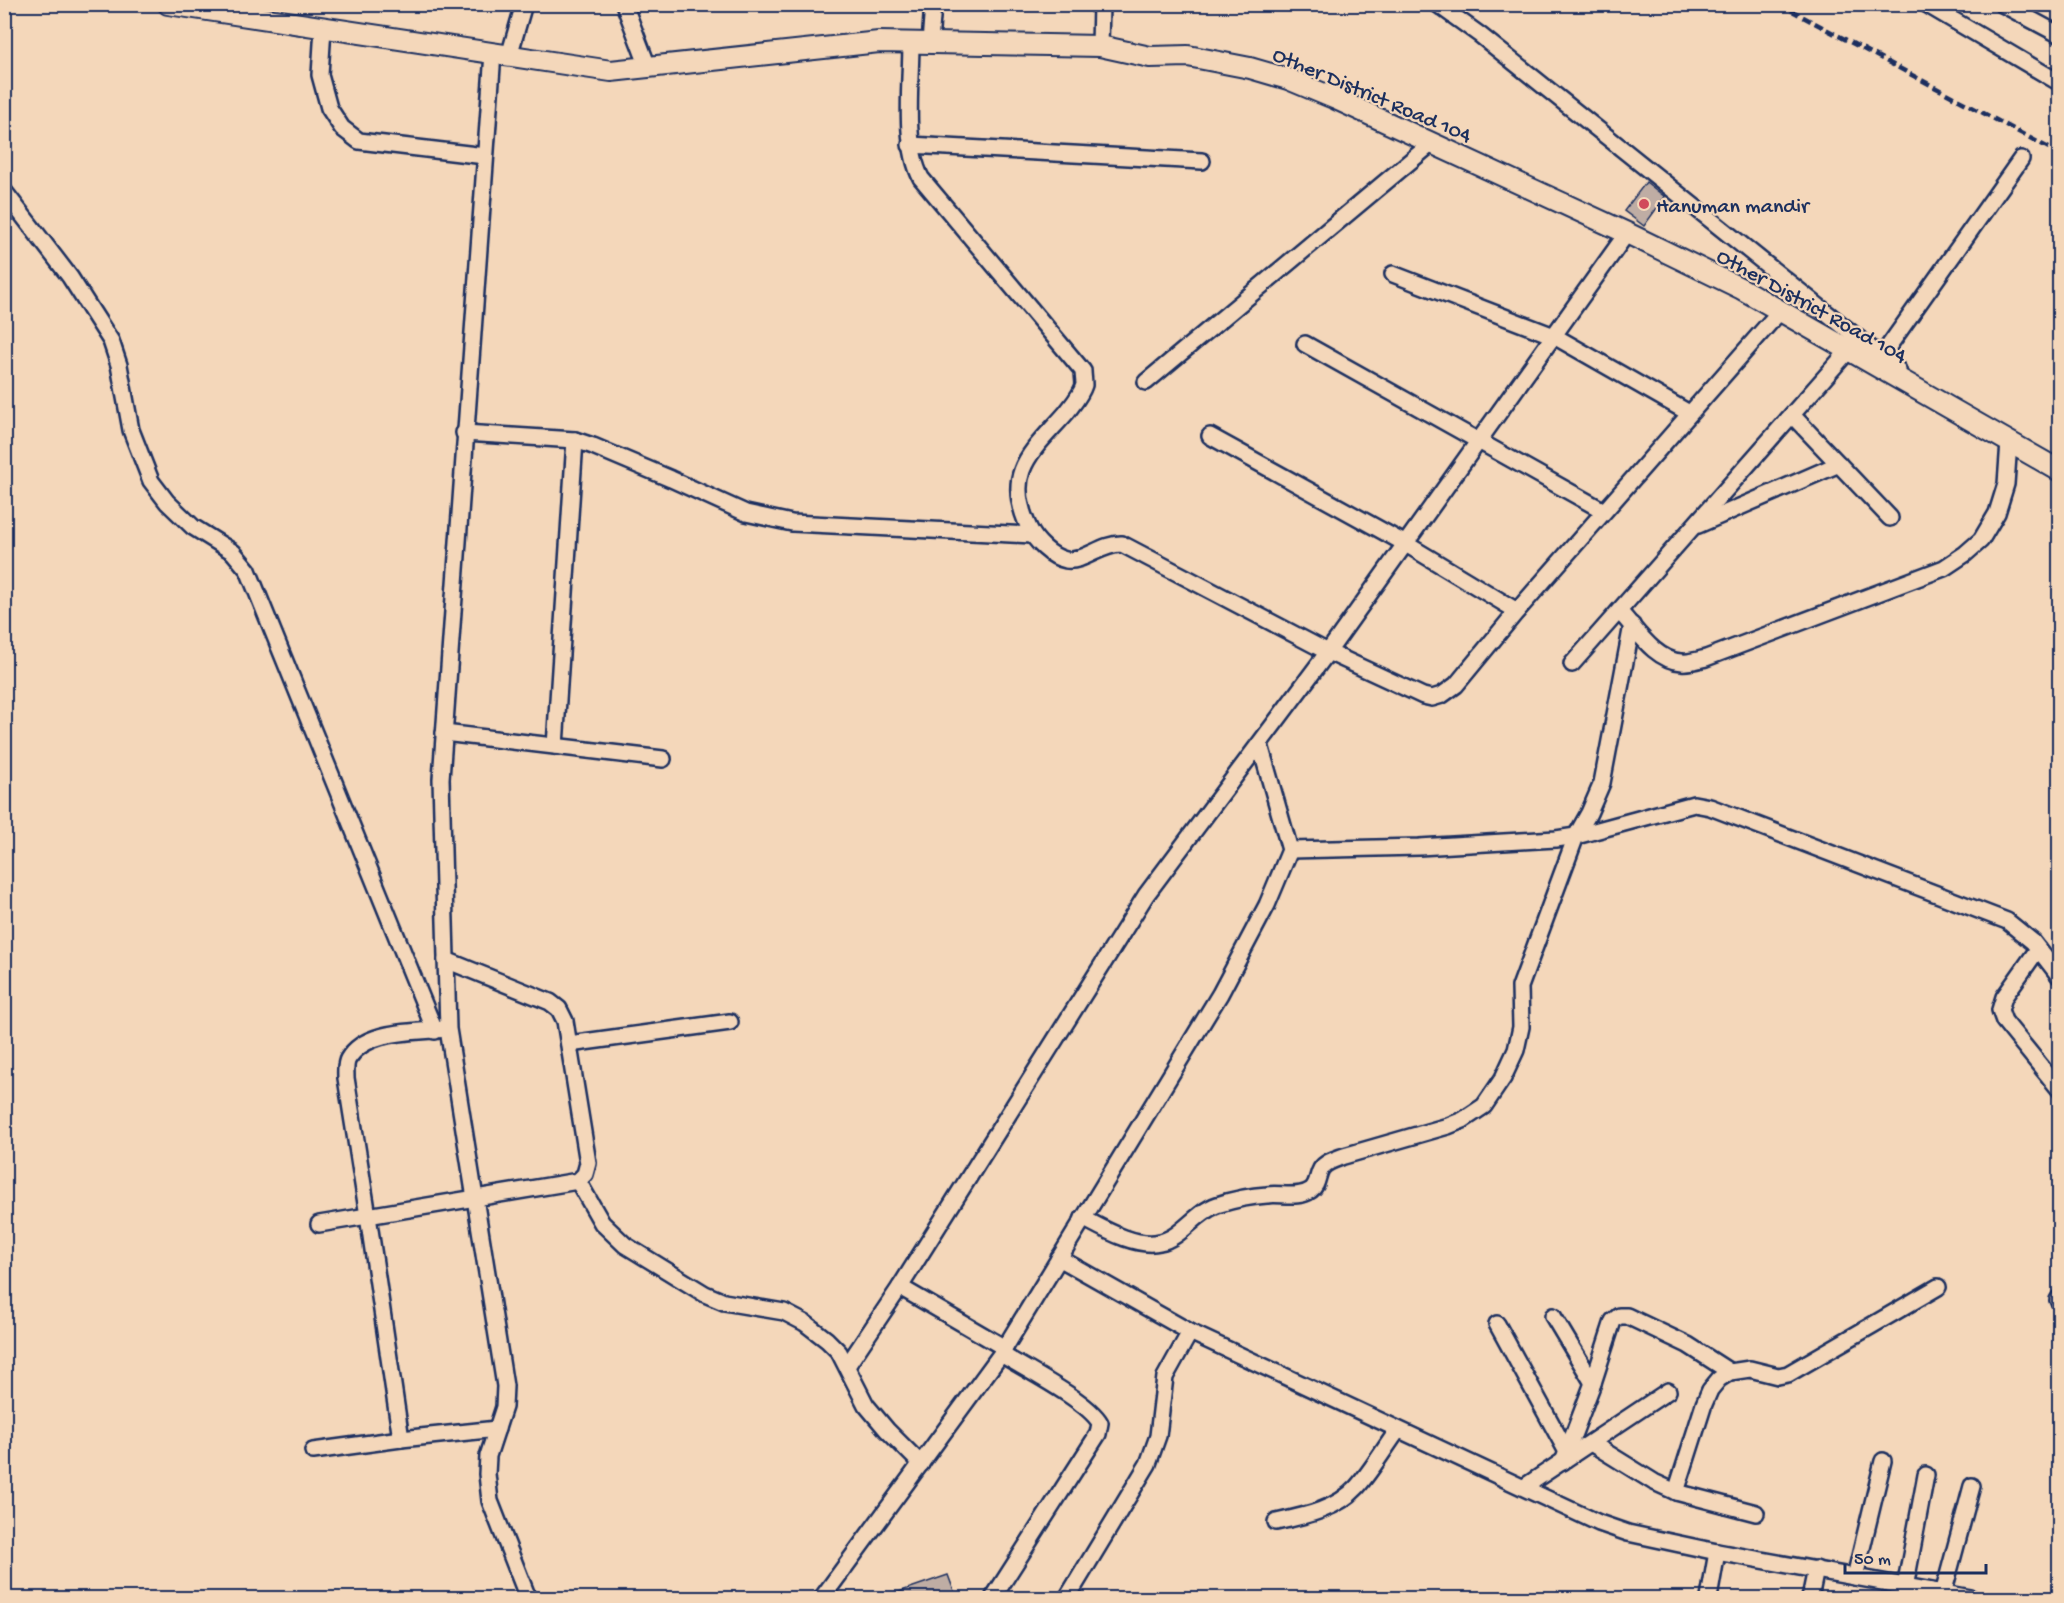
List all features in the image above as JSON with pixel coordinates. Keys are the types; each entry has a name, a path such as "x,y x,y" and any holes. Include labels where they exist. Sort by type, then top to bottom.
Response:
{"street":[{"name":"Other District Road 104","path":"168,4 611,71 879,42 1100,46 1150,57 1188,56 1250,68 1336,99 1627,233 1742,289 2060,471"},
{"path":"441,1030 446,960 441,779 485,156 501,54 524,4"},
{"path":"624,4 648,67"},
{"path":"933,4 920,43 910,145 914,165 921,178 1083,371 1084,384 1076,400 1032,449 1022,469 1019,486 1022,512 1032,535 1056,556 1067,561 1080,558 1111,543 1122,544 1328,652 1423,696 1432,698 1442,695 1456,685 1517,611 1780,311"},
{"path":"1100,46 1101,4"},
{"path":"1437,4 1480,35 1936,401"},
{"path":"1926,4 2060,83"},
{"path":"2002,4 2060,35"},
{"path":"324,28 320,75 329,108 342,128 359,141 485,156"},
{"path":"1146,382 1432,143"},
{"path":"910,145 1202,161"},
{"path":"1881,357 2021,159"},
{"path":"4,191 70,277 111,340 119,365 131,430 151,481 167,502 193,527 233,552 248,570 441,1030 475,1199 505,1386 504,1407 488,1456 490,1501 528,1599"},
{"path":"847,1366 900,1287 1146,895 1328,652 1627,233"},
{"path":"1393,274 1554,336 1689,413"},
{"path":"1305,344 1604,511"},
{"path":"1572,664 1849,350"},
{"path":"1792,415 1890,518"},
{"path":"464,433 575,440 671,479 746,513 792,523 1032,535"},
{"path":"1210,436 1406,544 1517,611"},
{"path":"555,746 575,440"},
{"path":"1619,611 1658,654 1674,662 1684,663 1706,658 1944,568 1981,540 1997,513 2006,484 2009,442"},
{"path":"1693,527 1839,464"},
{"path":"1083,1218 1120,1237 1137,1241 1160,1242 1172,1237 1203,1211 1219,1204 1267,1195 1298,1195 1312,1190 1321,1168 1328,1163 1344,1156 1448,1126 1463,1120 1484,1106 1503,1078 1516,1050 1521,1027 1520,987 1576,836 1602,783 1632,625"},
{"path":"444,733 663,759"},
{"path":"822,1599 1003,1351 1220,994 1267,905 1290,850 1260,745"},
{"path":"1290,850 1419,847 1545,840 1576,836 1694,804 1710,807 2007,921 2033,942 2060,977"},
{"path":"2038,949 2004,997 2000,1010 2004,1021 2060,1090"},
{"path":"319,1224 578,1181 585,1174 588,1163 565,1021 559,1009 550,1002 446,960"},
{"path":"569,1044 730,1022"},
{"path":"401,1439 346,1078 346,1061 359,1046 381,1036 441,1030"},
{"path":"578,1181 602,1223 625,1245 705,1294 724,1302 784,1312 806,1323 827,1340 839,1352 866,1405 921,1464"},
{"path":"1059,1258 1190,1332 1398,1430 1599,1522 1628,1533 1855,1577 1905,1593 1943,1594 1971,1599"},
{"path":"900,1287 1003,1351 1082,1404 1096,1415 1100,1423 1098,1434 993,1599"},
{"path":"1676,1492 1704,1404 1710,1390 1719,1379 1731,1372 1750,1369 1778,1376 1788,1374 1938,1287"},
{"path":"1553,1316 1593,1383"},
{"path":"1564,1457 1593,1383 1613,1321 1619,1316 1627,1316 1688,1345 1731,1372"},
{"path":"1497,1324 1564,1457"},
{"path":"1067,1599 1148,1464 1158,1436 1165,1377 1190,1332"},
{"path":"1524,1487 1564,1457 1591,1443 1668,1391"},
{"path":"313,1450 497,1430"},
{"path":"1276,1522 1304,1516 1337,1503 1356,1488 1398,1430"},
{"path":"1591,1443 1654,1482 1676,1492 1755,1512"},
{"path":"1855,1577 1883,1461"},
{"path":"1905,1593 1926,1475"},
{"path":"1943,1594 1972,1486"},
{"path":"1709,1599 1717,1552"},
{"path":"1810,1599 1816,1569"}],"building":[{"name":"Hanuman mandir","path":"1646,182 1665,197 1644,226 1624,211"},
{"path":"948,1575 957,1599 887,1599 887,1596"}],"railway":[{"path":"1779,4 2060,154"}],"place":[{"name":"Hanuman mandir","path":"1644,204"}]}
